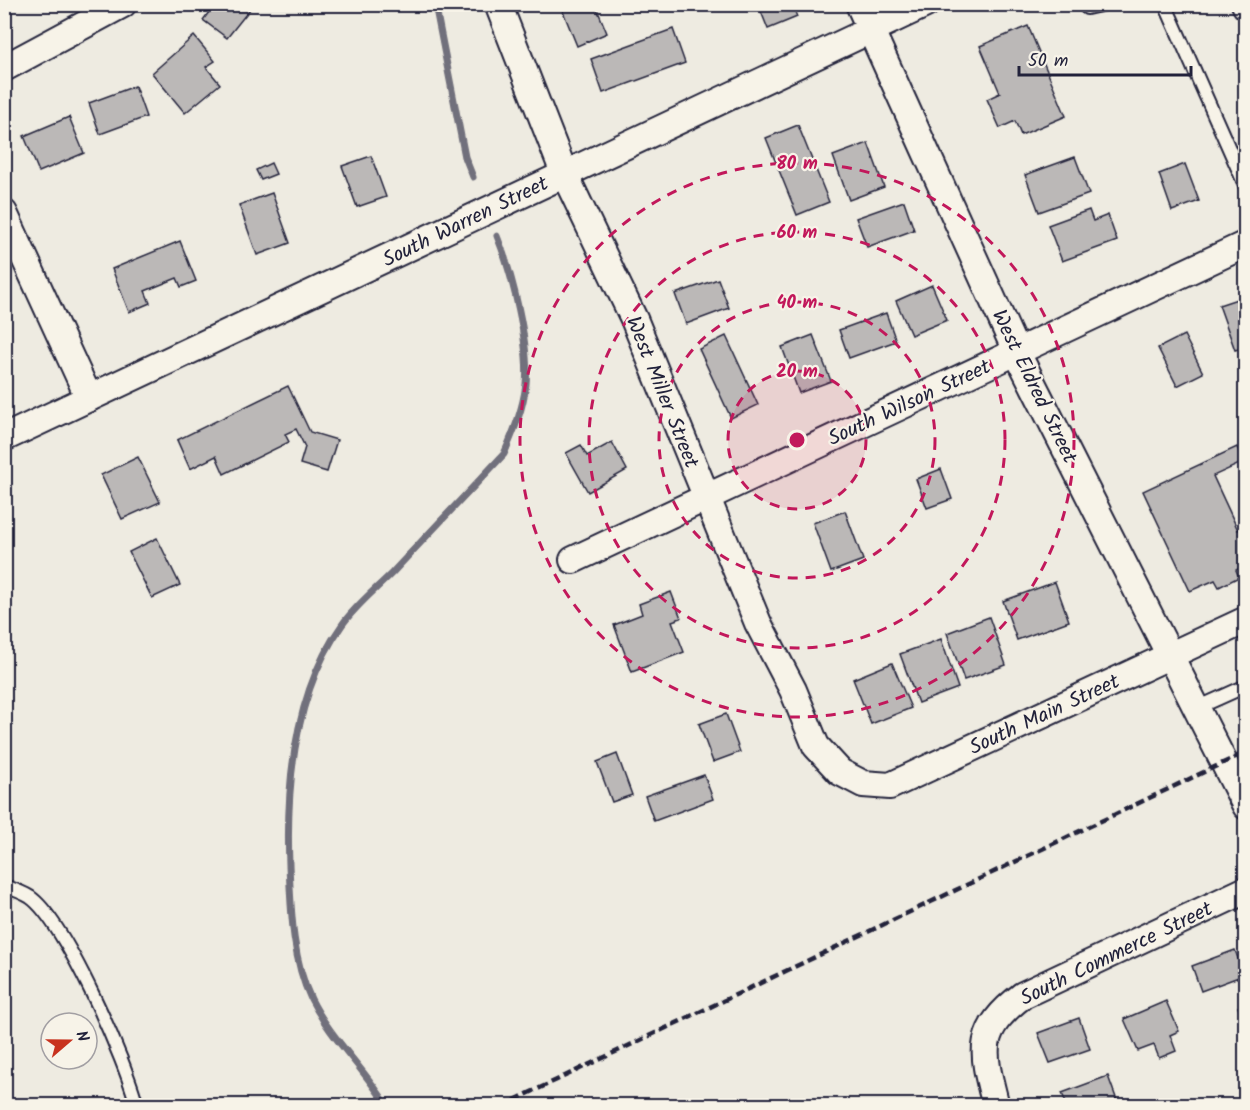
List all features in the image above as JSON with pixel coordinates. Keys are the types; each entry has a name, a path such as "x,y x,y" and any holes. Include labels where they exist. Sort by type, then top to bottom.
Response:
{"street":[{"path":"4,68 123,4"},
{"name":"West Miller Street","path":"498,4 564,173 634,319 758,623 793,690 816,746 840,772"},
{"name":"West Eldred Street","path":"859,4 1016,351 1225,762 1245,806"},
{"name":"South Warren Street","path":"4,438 926,4"},
{"path":"4,213 89,398"},
{"name":"South Wilson Street","path":"573,560 1245,244"},
{"name":"South Main Street","path":"840,772 863,784 890,786 1245,620"},
{"name":"South Commerce Street","path":"996,1106 985,1058 986,1038 1000,1012 1023,995 1245,890"}],"lane":[{"path":"1083,4 1088,8 1105,4"},
{"path":"1165,4 1245,187"},
{"path":"1197,708 1245,686"},
{"path":"4,886 31,898 56,927 85,978 137,1106"}],"building":[{"path":"215,4 254,4 227,38 203,20"},
{"path":"560,4 595,4 607,33 577,46"},
{"path":"758,4 792,4 797,17 768,29"},
{"path":"1028,26 1066,116 1021,135 1015,121 1000,128 987,99 1000,93 980,46"},
{"path":"673,29 685,63 603,93 591,59"},
{"path":"194,36 215,61 206,67 220,84 185,113 152,73"},
{"path":"135,86 146,117 100,134 89,103"},
{"path":"69,117 84,153 39,172 24,136"},
{"path":"798,125 829,202 797,215 766,138"},
{"path":"868,143 884,187 849,200 833,156"},
{"path":"371,156 386,197 357,207 342,166"},
{"path":"1075,157 1089,194 1039,212 1025,175"},
{"path":"271,163 276,174 261,180 256,170"},
{"path":"1185,164 1199,201 1172,211 1159,174"},
{"path":"272,193 290,243 257,255 239,205"},
{"path":"904,201 914,230 867,247 856,218"},
{"path":"1089,210 1093,221 1108,215 1117,241 1062,261 1048,225"},
{"path":"180,241 196,281 181,287 177,278 145,291 150,303 129,312 112,269"},
{"path":"718,279 729,308 686,324 675,294"},
{"path":"932,285 947,320 911,335 896,301"},
{"path":"1246,296 1246,347 1235,350 1219,305"},
{"path":"886,313 896,341 849,358 839,330"},
{"path":"813,335 831,381 799,393 782,347"},
{"path":"1184,335 1203,373 1177,386 1158,348"},
{"path":"726,336 758,405 731,418 699,349"},
{"path":"288,386 310,432 337,440 327,472 300,464 305,447 296,429 285,434 289,442 224,474 216,456 190,469 177,440"},
{"path":"612,442 627,470 588,492 566,453 581,445 587,456"},
{"path":"1237,447 1244,462 1213,476 1238,530 1246,527 1246,565 1236,570 1239,577 1219,587 1215,580 1190,591 1143,491"},
{"path":"138,457 160,502 122,519 101,475"},
{"path":"941,469 952,499 927,508 916,479"},
{"path":"845,511 863,560 831,572 813,523"},
{"path":"157,538 180,585 152,598 129,552"},
{"path":"1055,582 1069,621 1017,640 1003,601"},
{"path":"671,592 681,618 672,621 684,652 632,672 614,625 642,614 639,604"},
{"path":"989,617 1006,665 964,680 947,633"},
{"path":"941,639 958,688 918,703 900,654"},
{"path":"892,663 911,708 871,724 853,679"},
{"path":"726,714 740,752 713,762 699,724"},
{"path":"617,754 632,795 612,802 597,762"},
{"path":"704,775 713,799 654,821 645,796"},
{"path":"1235,950 1244,975 1201,991 1192,966"},
{"path":"1166,1001 1179,1031 1170,1035 1176,1051 1159,1058 1154,1045 1138,1051 1124,1019"},
{"path":"1246,1005 1246,1028 1238,1007"},
{"path":"1079,1018 1090,1049 1050,1063 1038,1033"},
{"path":"1108,1076 1119,1106 1067,1106 1062,1093"}],"waterway":[{"path":"435,4 465,157 473,177"},
{"path":"387,1106 319,1014 305,984 296,951 288,835 296,740 313,680 326,651 342,625 504,454 515,428 523,402 527,368 523,330 514,289 497,236"}],"railway":[{"path":"502,1106 1246,752"}]}
